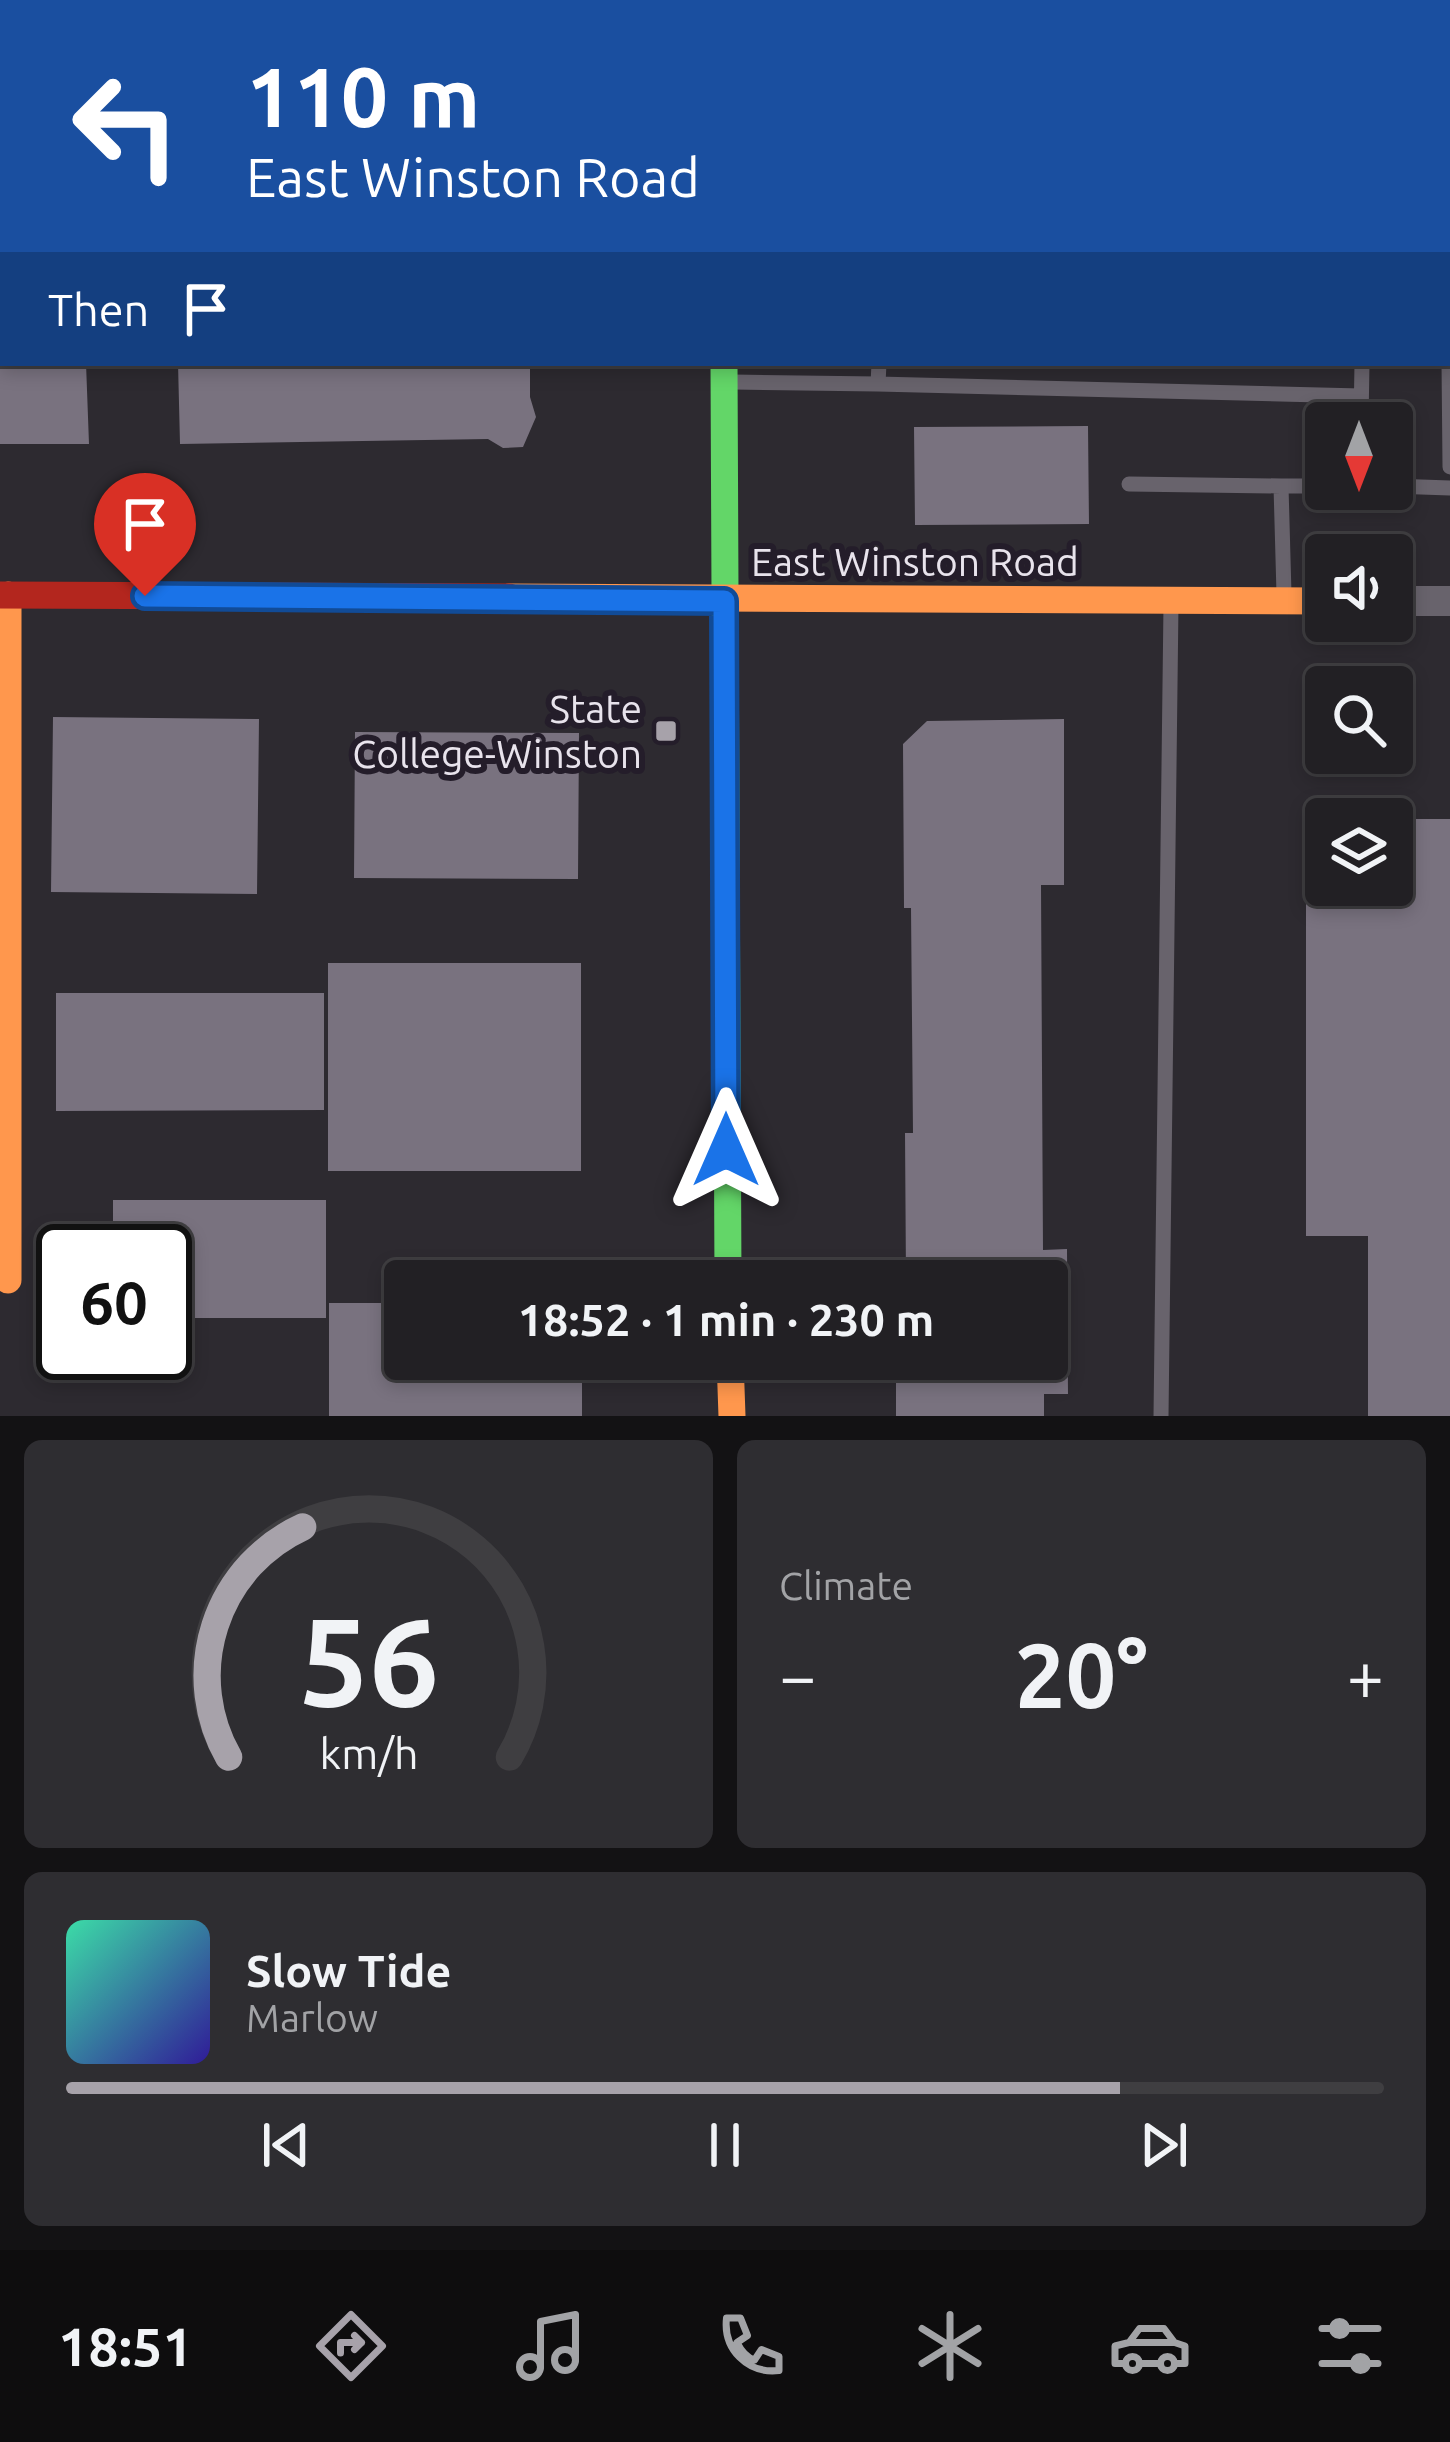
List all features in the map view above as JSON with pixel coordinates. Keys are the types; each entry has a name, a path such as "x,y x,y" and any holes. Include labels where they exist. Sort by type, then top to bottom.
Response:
{"street":[{"path":"724,372 728,1260"},
{"path":"4,595 8,1280"},
{"name":"East Winston Road","path":"4,595 1305,601"},
{"path":"1413,601 1450,601"},
{"path":"731,1380 732,1416"}],"lane":[{"path":"878,384 879,366"},
{"path":"1361,402 1362,366"},
{"path":"1449,366 1450,466"},
{"path":"724,372 878,384 1361,395"},
{"path":"1129,484 1305,486"},
{"path":"1281,486 1284,601"},
{"path":"1413,487 1450,488"},
{"path":"1160,1416 1171,601"}],"building":[{"path":"0,366 86,366 89,444 0,444"},
{"path":"178,366 530,366 530,397 536,417 523,447 503,448 488,439 180,444"},
{"path":"1088,426 1089,524 915,525 914,427"},
{"path":"53,717 259,719 257,894 51,892"},
{"path":"1064,719 1064,885 1041,885 1043,1250 1067,1249 1067,1260 906,1260 905,1133 913,1133 911,908 904,908 903,744 927,721"},
{"path":"355,732 579,733 578,879 354,878"},
{"path":"1413,819 1450,819 1450,1416 1368,1416 1368,1236 1306,1236 1306,906 1413,906"},
{"path":"328,963 581,963 581,1171 328,1171"},
{"path":"56,993 324,993 324,1110 56,1111"},
{"path":"113,1200 326,1200 326,1318 192,1318 192,1224 113,1224"},
{"path":"329,1303 384,1303 384,1380 582,1380 582,1416 329,1416"},
{"path":"896,1380 1068,1380 1068,1394 1044,1394 1044,1416 896,1416"}],"traffic: fast":[{"path":"724,366 728,1260"}],"traffic: slow":[{"path":"8,595 8,1280"},
{"path":"509,597 1305,601"},
{"path":"731,1380 732,1416"}],"traffic: jam":[{"path":"0,595 509,597"}],"place":[{"name":"State College-Winston","path":"666,731"}],"route":[{"path":"145,596 724,601 726,1150"}]}
